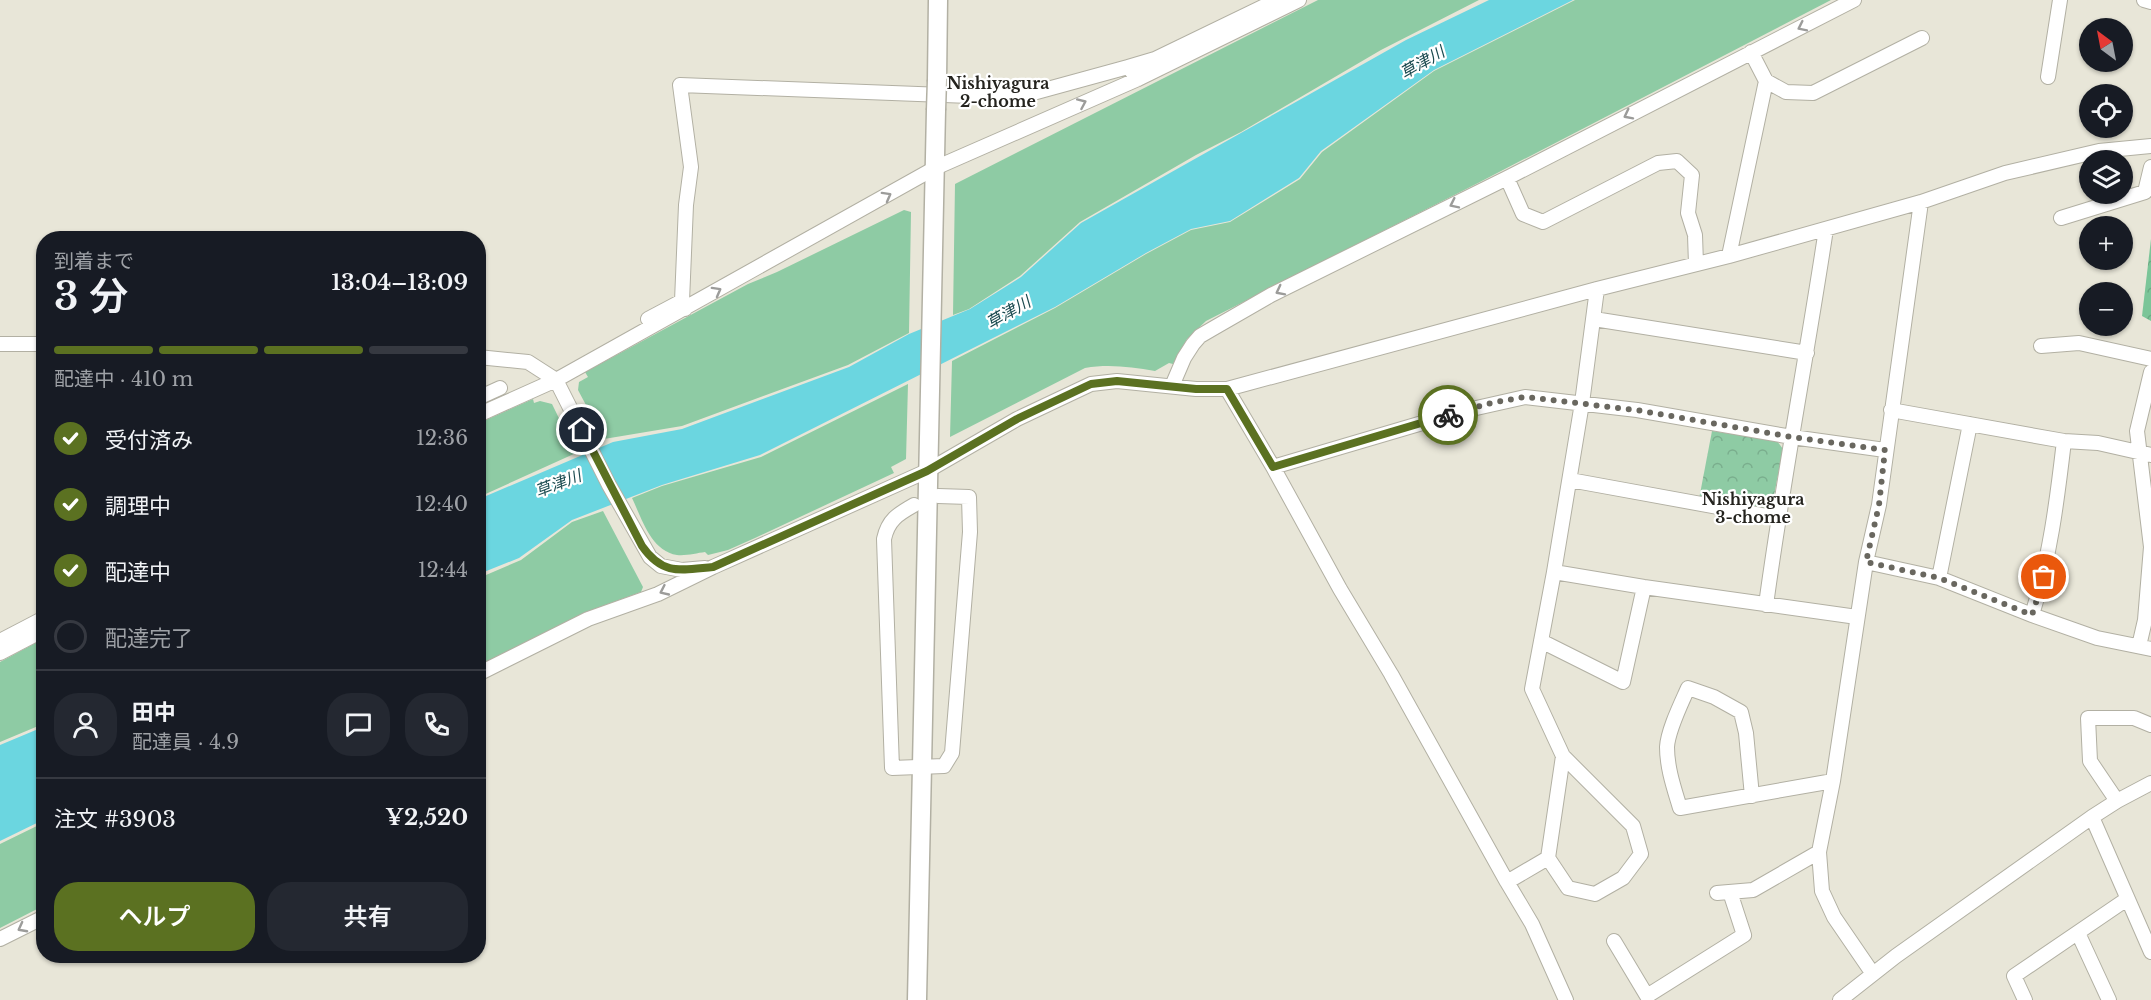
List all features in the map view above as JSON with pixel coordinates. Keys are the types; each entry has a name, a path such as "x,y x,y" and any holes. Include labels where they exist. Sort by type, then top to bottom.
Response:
{"street":[{"path":"917,1000 938,0"},
{"path":"683,305 686,205 691,167 680,84 970,96 1033,93 1155,59 1277,0"},
{"path":"486,411 556,380 683,305 935,168 1138,79 1299,0"},
{"path":"1172,386 1184,358 1200,336 1271,295 1507,178 1854,0"},
{"path":"2048,77 2060,0"},
{"path":"2144,0 2151,2"},
{"path":"1751,52 1766,81 1786,92 1813,93 1922,38"},
{"path":"1128,67 1138,79"},
{"path":"1729,256 1766,81"},
{"path":"486,670 588,620 658,594 927,471 1017,419 1091,384 1117,381 1196,389 1227,389 1597,289 1729,256 1921,202 2005,173 2099,152 2151,146"},
{"path":"1507,178 1523,214 1543,222 1658,163 1677,160 1692,175 1688,213 1695,235 1696,264"},
{"path":"2061,218 2145,192 2151,167"},
{"path":"1873,974 1834,917 1822,891 1819,852 1833,781 1866,562 1879,505 1921,202"},
{"path":"1766,605 1778,518 1826,229"},
{"path":"1563,756 1548,858 1568,888 1595,894 1623,878 1641,854 1632,826 1563,756 1532,689 1570,480 1597,289"},
{"path":"1594,319 1807,353"},
{"path":"2041,346 2079,343 2151,359"},
{"path":"0,344 36,344"},
{"path":"486,358 528,362 556,380 642,546 650,557 661,566 682,570 713,567"},
{"path":"1866,562 1939,578 2097,638 2145,647 2151,548 2146,455 2137,431 2151,372"},
{"path":"486,403 523,386 556,380"},
{"path":"486,394 500,388"},
{"path":"1227,389 1532,924 1566,1000"},
{"path":"1273,467 1491,403 1525,397 1582,403 1885,450"},
{"path":"1891,410 2064,441 2098,443 2146,455"},
{"path":"1939,578 1970,424"},
{"path":"2032,615 2044,577 2053,533 2064,441"},
{"path":"1570,480 1778,518"},
{"path":"914,505 894,516 886,528 884,539 892,768 944,766 952,753 970,532 969,497 938,496"},
{"path":"1554,572 1857,617"},
{"path":"1541,641 1623,682 1644,587"},
{"path":"0,641 36,622"},
{"path":"0,654 36,634"},
{"path":"1752,796 1746,733 1741,712 1713,697 1688,688 1667,745 1670,775 1680,808 1752,796 1833,781"},
{"path":"2117,801 2090,761 2088,718 2134,718 2151,725"},
{"path":"1840,1000 2091,817 2151,783"},
{"path":"2091,817 2151,952"},
{"path":"1614,941 1647,996 1744,935 1724,892 1753,890 1819,852"},
{"path":"1507,882 1548,858"},
{"path":"2025,1000 2014,976 2127,899"},
{"path":"0,939 36,921"},
{"path":"2078,933 2109,1000"}],"green space":[{"path":"1318,0 1479,0 1381,50 1080,222 1020,276 969,309 953,315 955,184"},
{"path":"1575,0 1831,0 1206,321 1187,339 1173,364 1169,363 1155,371 1120,366 1085,368 950,437 952,361 1055,308 1191,230 1230,222 1300,179 1322,152 1434,71"},
{"path":"904,210 911,212 909,333 848,365 682,426 604,439 578,390 579,382 588,377 585,372 748,284"},
{"path":"2151,239 2151,321 2142,316"},
{"path":"908,384 906,459 891,467 894,473 728,550 708,555 705,552 677,555 668,552 660,547 648,533 632,498 662,486 761,457"},
{"path":"533,399 534,403 540,401 552,404 576,453 486,494 486,420"},
{"path":"1712,431 1777,441 1783,449 1772,506 1763,511 1699,499"},
{"path":"603,511 643,587 641,592 586,612 486,662 486,575 521,560 572,522"},
{"path":"36,643 36,727 0,742 0,662"},
{"path":"36,826 36,910 0,928 0,844"}],"water":[{"name":"草津川","path":"1489,0 1573,0 1434,70 1321,151 1299,178 1230,221 1191,229 1055,307 760,455 662,485 572,520 519,558 486,571 486,496 613,442 682,429 849,367 909,334 970,309 1021,277 1081,223 1406,40"},
{"path":"36,730 36,823 0,841 0,745"}],"way so far":[{"path":"1448,415 1491,403 1525,397 1636,410 1792,437 1885,450 1879,505 1866,562 1939,578 2032,615 2044,577"}],"district":[{"name":"Nishiyagura 2-chome","path":"998,92"},
{"name":"Nishiyagura 3-chome","path":"1753,508"}],"route":[{"path":"582,430 642,546 661,566 682,570 713,567 927,471 1017,419 1091,384 1117,381 1196,389 1227,389 1273,467 1448,415"}]}
